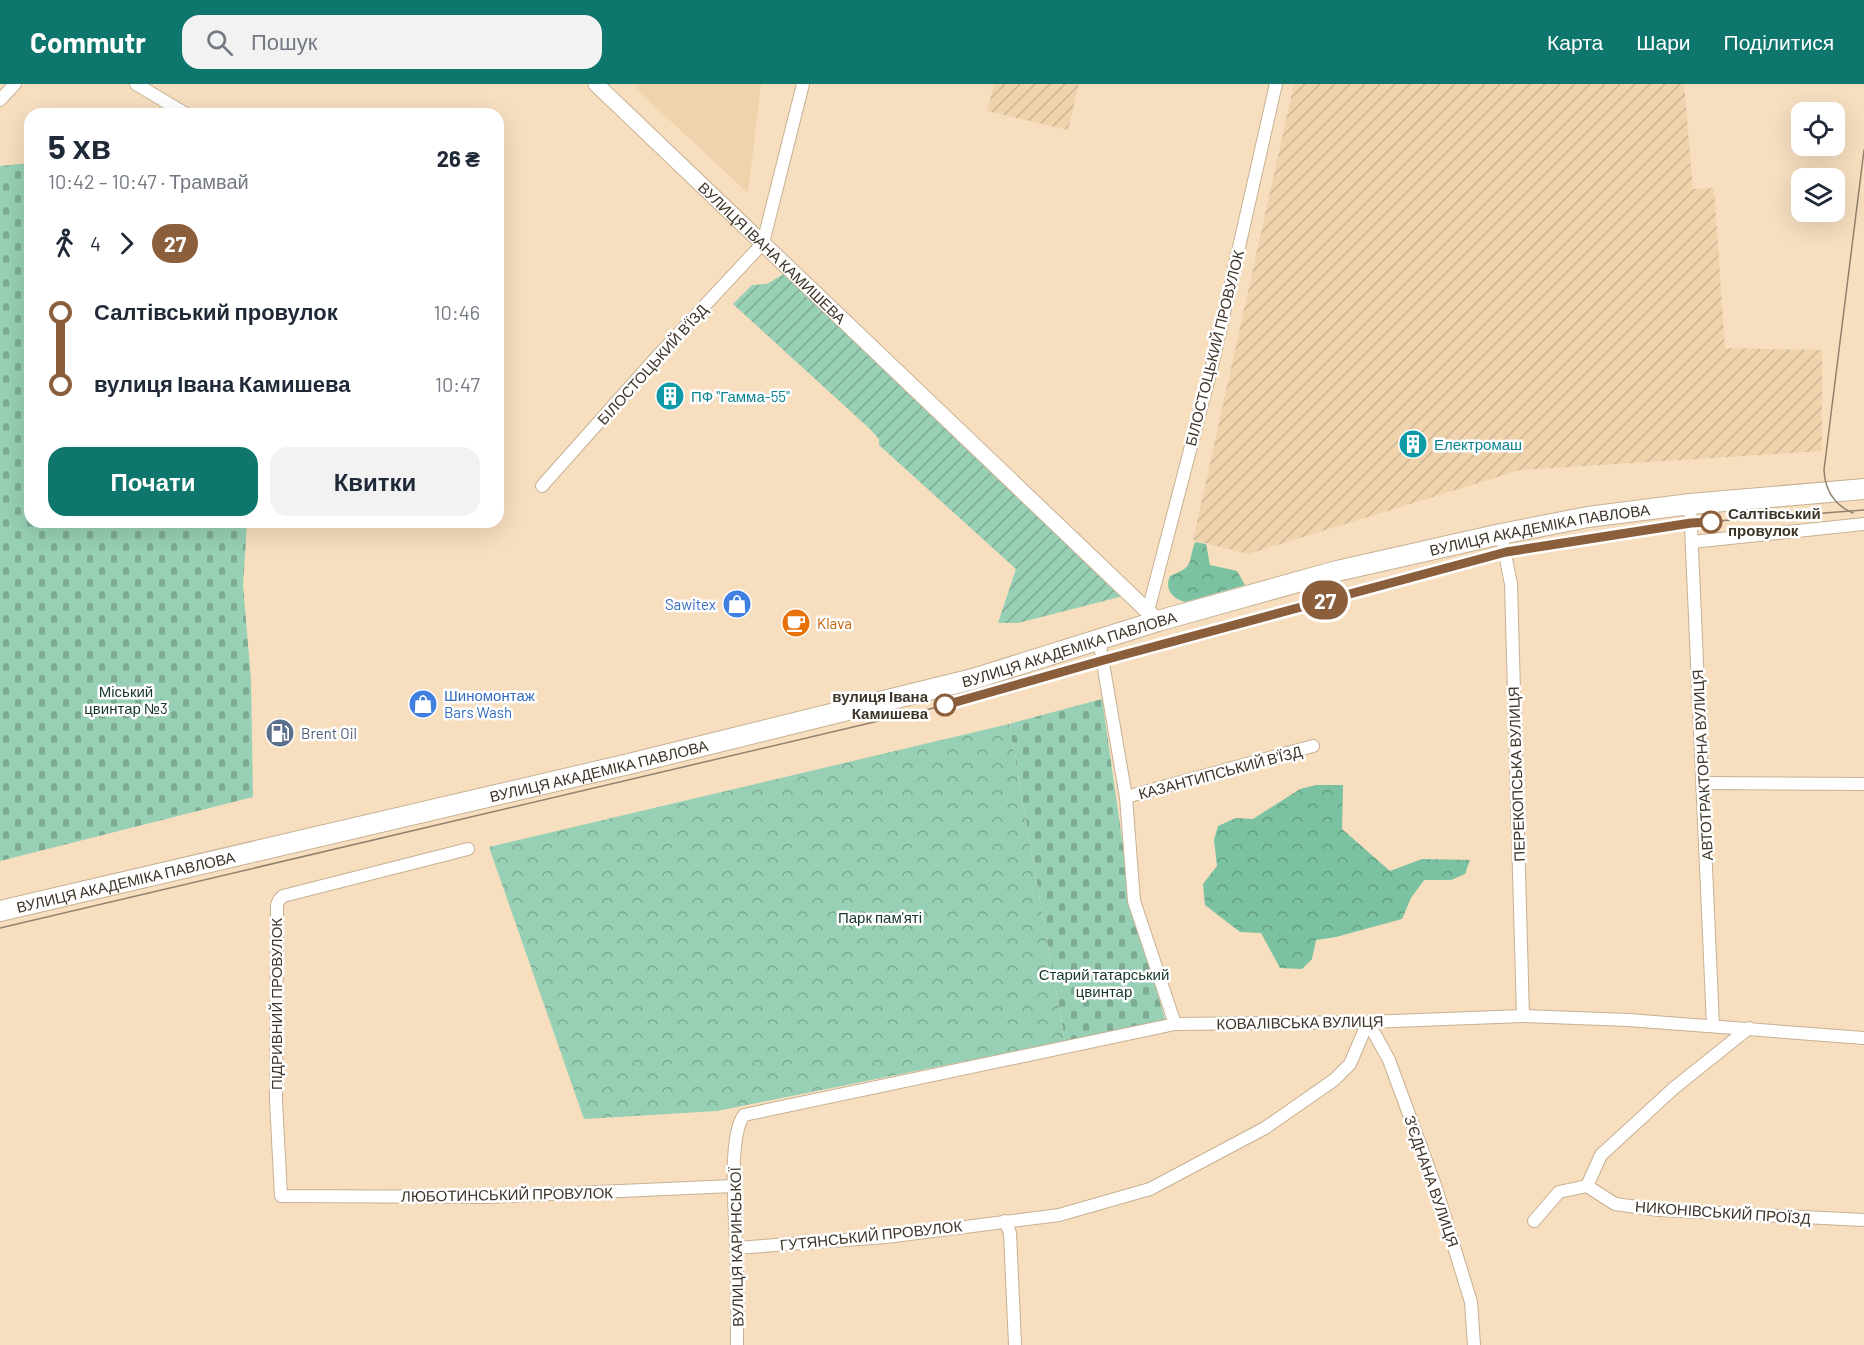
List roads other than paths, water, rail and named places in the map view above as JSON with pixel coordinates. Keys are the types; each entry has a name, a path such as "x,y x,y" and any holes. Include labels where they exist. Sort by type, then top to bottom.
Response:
{"main road":[{"name":"ВУЛИЦЯ АКАДЕМІКА ПАВЛОВА","path":"0,911 633,763 981,677 1099,640 1153,616 1336,571 1588,517 1690,504 1864,489"}],"street":[{"path":"0,100 15,84"},
{"path":"136,84 176,108"},
{"name":"ВУЛИЦЯ ІВАНА КАМИШЕВА","path":"596,84 1153,616"},
{"path":"763,243 803,84"},
{"name":"БІЛОСТОЦЬКИЙ ПРОВУЛОК","path":"1153,616 1276,84"},
{"name":"БІЛОСТОЦЬКИЙ В’ЇЗД","path":"542,486 654,360 763,243"},
{"name":"АВТОТРАКТОРНА ВУЛИЦЯ","path":"1690,504 1713,1026"},
{"path":"1692,542 1864,524"},
{"name":"ПЕРЕКОПСЬКА ВУЛИЦЯ","path":"1501,534 1511,584 1523,1016"},
{"name":"КАЗАНТИПСЬКИЙ В'ЇЗД","path":"1099,640 1126,797 1134,901 1174,1024"},
{"name":"КАЗАНТИПСЬКИЙ В'ЇЗД","path":"1126,797 1313,746"},
{"path":"1703,783 1864,784"},
{"name":"ПІДРИВНИЙ ПРОВУЛОК","path":"281,1196 276,1101 277,905 279,900 283,896 468,849"},
{"name":"КОВАЛІВСЬКА ВУЛИЦЯ","path":"744,1115 1174,1024 1368,1022 1523,1016 1628,1020 1864,1038"},
{"name":"ГУТЯНСЬКИЙ ПРОВУЛОК","path":"736,1248 886,1237 1059,1215 1150,1189 1265,1128 1334,1080 1350,1064 1368,1022"},
{"name":"З’ЄДНАНА ВУЛИЦЯ","path":"1368,1022 1389,1060 1435,1185 1471,1302 1474,1345"},
{"path":"1534,1221 1559,1192 1587,1186 1601,1155 1674,1088 1749,1028"},
{"name":"ВУЛИЦЯ КАРИНСЬКОЇ","path":"737,1345 733,1186 737,1129 744,1115"},
{"name":"ЛЮБОТИНСЬКИЙ ПРОВУЛОК","path":"281,1196 485,1197 733,1186"},
{"name":"НИКОНІВСЬКИЙ ПРОЇЗД","path":"1587,1186 1615,1204 1659,1210 1864,1220"},
{"path":"1005,1221 1010,1233 1015,1345"}],"tram line":[{"path":"1853,513 1841,506 1832,496 1826,484 1824,470 1864,150"},
{"path":"0,928 959,702 1104,660 1506,552 1691,523 1864,510"},
{"name":"27","path":"945,705 1506,552 1691,523 1711,522"}],"place":[{"name":"ПФ \"Гамма-55\"","path":"670,396"},
{"name":"Електромаш","path":"1413,444"},
{"name":"Салтівський провулок","path":"1711,522"},
{"name":"Sawitex","path":"737,604"},
{"name":"Klava","path":"796,623"},
{"name":"Шиномонтаж Bars Wash","path":"423,704"},
{"name":"вулиця Івана Камишева","path":"945,705"},
{"name":"Brent Oil","path":"280,733"}],"park label":[{"name":"Міський цвинтар №3","path":"126,700"},
{"name":"Парк пам'яті","path":"880,917"},
{"name":"Старий татарський цвинтар","path":"1104,982"}]}
